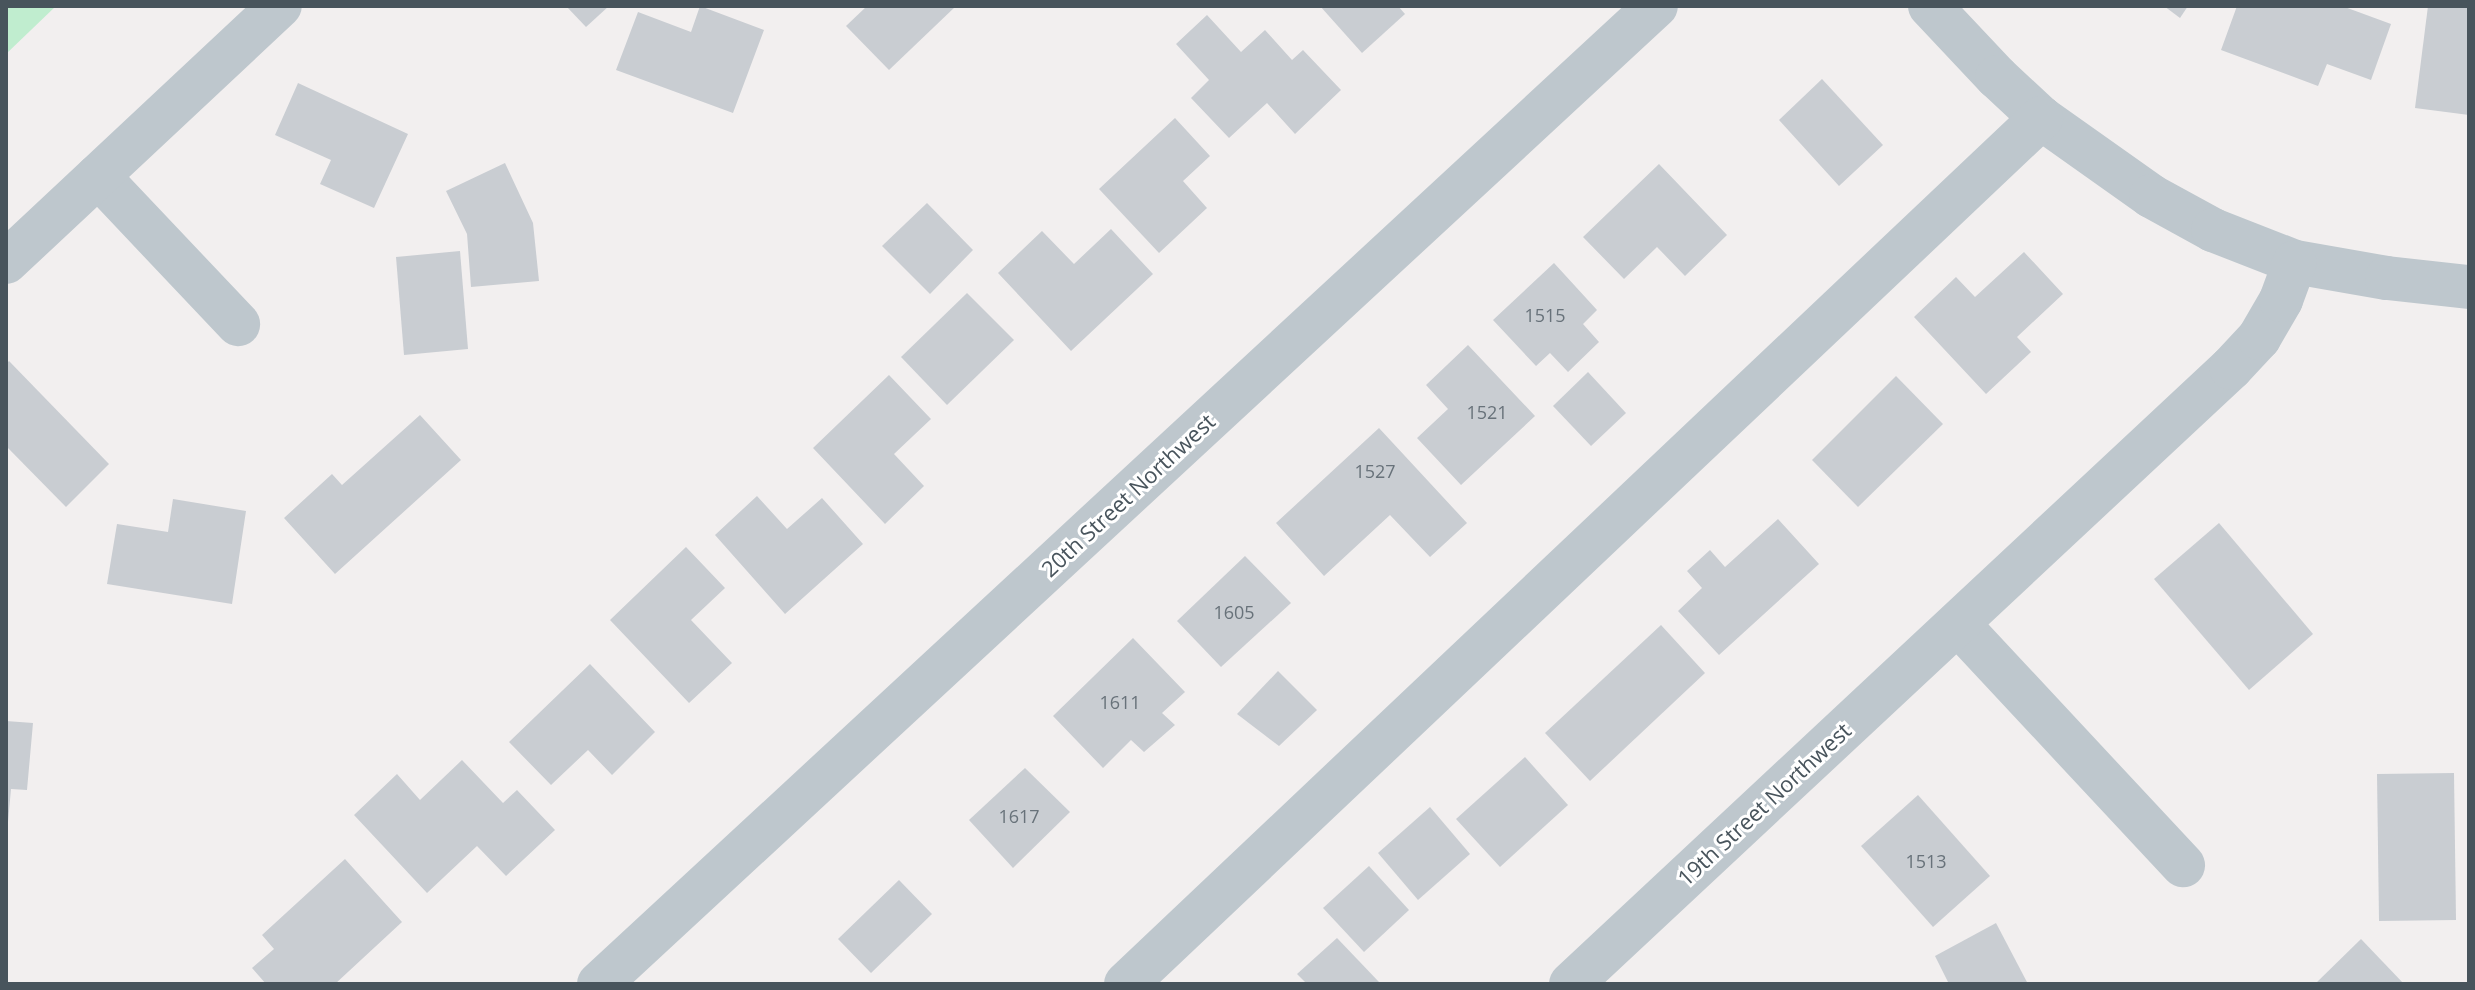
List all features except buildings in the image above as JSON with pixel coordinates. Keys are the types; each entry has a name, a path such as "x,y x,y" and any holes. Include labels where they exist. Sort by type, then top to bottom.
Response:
{"street":[{"path":"6,262 280,6"},
{"name":"20th Street Northwest","path":"599,984 1656,6"},
{"path":"1930,6 2041,118 2151,196 2213,230 2295,262 2387,278 2469,287"},
{"path":"1126,984 2041,118"},
{"path":"98,176 238,324"},
{"name":"19th Street Northwest","path":"1571,984 1958,624 2259,338 2281,300 2295,262"},
{"path":"1958,624 2183,865"}],"green space":[{"path":"6,6 56,6 6,54"}]}
